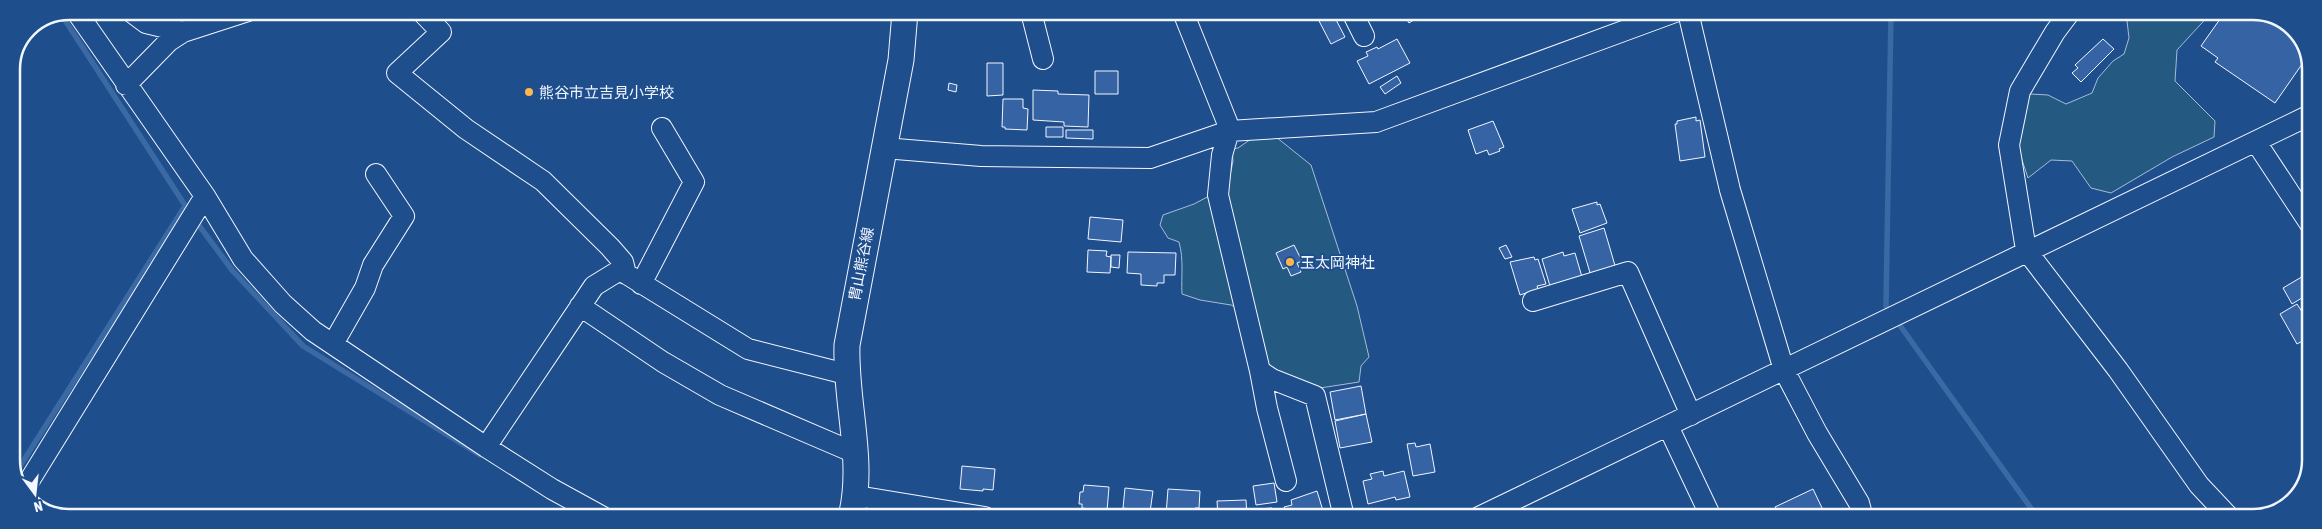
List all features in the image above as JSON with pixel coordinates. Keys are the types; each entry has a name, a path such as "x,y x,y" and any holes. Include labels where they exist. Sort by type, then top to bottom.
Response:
{"main road":[{"name":"胄山熊谷線","path":"854,506 855,453 846,374 847,344 901,60 904,20"}],"street":[{"path":"82,20 205,196 249,265 282,304 313,331 332,344 486,447 552,489 588,509"},
{"path":"142,20 146,23 183,32"},
{"path":"126,85 169,41 183,32 220,20"},
{"path":"430,20 441,32 397,73 466,130 543,181 610,246 634,279"},
{"path":"1033,20 1043,59"},
{"path":"1186,20 1229,131 1222,155 1218,195 1267,408 1286,481"},
{"path":"1356,20 1364,36"},
{"path":"884,148 981,156 1150,158 1229,131 1376,122 1661,20"},
{"path":"1683,20 1730,190 1784,370 1860,509"},
{"path":"2064,20 2020,92 2009,145 2026,250 2118,370 2199,485 2222,509"},
{"path":"1496,509 1692,415 2026,250 2302,119"},
{"path":"634,279 694,182 662,128"},
{"path":"2256,142 2302,212"},
{"path":"332,344 365,288 373,265 404,216 376,174"},
{"path":"26,484 205,196"},
{"path":"486,447 594,286 620,270 748,349 846,374"},
{"path":"1532,301 1628,272 1692,415"},
{"path":"580,306 663,362 720,396 855,453"},
{"path":"1260,371 1272,379 1315,396 1342,509"},
{"path":"1668,426 1707,509"},
{"path":"854,506 890,509"}],"shaded area":[{"path":"2205,20 2177,50 2175,81 2215,121 2214,137 2172,157 2111,193 2091,188 2072,161 2051,160 2028,178 2018,148 2020,116 2030,94 2048,95 2066,104 2092,93 2098,78 2113,61 2124,54 2129,38 2127,21"},
{"path":"1254,137 1276,137 1311,165 1357,306 1369,357 1361,366 1359,382 1320,388 1270,368 1252,315 1231,305 1200,300 1182,294 1181,249 1179,242 1168,238 1160,225 1163,215 1194,204 1228,186 1233,161 1232,149 1238,148"}],"building":[{"path":"1319,20 1336,20 1345,37 1331,44"},
{"path":"2219,20 2263,21 2278,27 2290,37 2298,50 2302,65 2275,103 2215,62 2218,58 2201,46"},
{"path":"1397,39 1410,63 1369,84 1357,61 1368,56 1366,52 1377,47 1378,49"},
{"path":"2103,39 2114,49 2081,82 2072,73 2078,68 2075,65"},
{"path":"987,63 1003,63 1003,95 987,96"},
{"path":"1095,71 1118,71 1118,94 1095,94"},
{"path":"1397,76 1401,83 1385,94 1380,87"},
{"path":"949,83 957,85 956,92 948,90"},
{"path":"1033,90 1058,91 1058,94 1089,95 1088,127 1064,126 1064,122 1033,120"},
{"path":"1003,99 1023,99 1023,108 1028,109 1027,130 1005,129 1005,127 1002,127"},
{"path":"1696,117 1696,121 1700,120 1705,157 1680,161 1675,124 1677,124 1677,121"},
{"path":"1493,121 1504,147 1499,149 1500,151 1489,155 1487,150 1476,154 1468,130"},
{"path":"1046,127 1063,127 1063,137 1046,137"},
{"path":"1066,130 1093,130 1093,139 1066,138"},
{"path":"1597,202 1597,205 1600,204 1607,223 1580,233 1572,209"},
{"path":"1090,217 1123,220 1121,242 1088,239"},
{"path":"1604,228 1616,269 1591,276 1579,236"},
{"name":"玉太岡神社","path":"1294,245 1302,261 1297,263 1301,272 1291,276 1287,267 1283,269 1276,253"},
{"path":"1506,245 1512,257 1505,259 1499,248"},
{"path":"1088,250 1107,251 1106,256 1111,257 1110,273 1087,272"},
{"path":"1128,252 1176,253 1175,275 1164,275 1164,283 1157,283 1157,286 1141,285 1141,274 1127,273"},
{"path":"1563,252 1564,256 1575,253 1582,277 1550,286 1542,259"},
{"path":"1111,255 1120,255 1119,268 1111,267"},
{"path":"1534,257 1535,260 1538,259 1546,284 1537,286 1538,289 1520,295 1510,262"},
{"path":"2302,277 2302,298 2292,304 2283,288"},
{"path":"2297,304 2302,312 2302,341 2297,344 2280,314"},
{"path":"1361,386 1366,414 1335,420 1330,392"},
{"path":"1366,414 1372,442 1340,448 1335,421"},
{"path":"1415,443 1416,447 1430,444 1435,472 1413,476 1407,444"},
{"path":"962,466 995,469 993,490 960,489"},
{"path":"1383,471 1384,476 1404,471 1410,497 1396,500 1395,497 1368,504 1363,481 1372,479 1370,474"},
{"path":"1274,483 1277,502 1256,505 1253,486"},
{"path":"1084,485 1109,487 1107,509 1082,508 1082,504 1079,504 1080,492 1083,492"},
{"path":"1125,488 1153,491 1150,509 1123,508"},
{"path":"1168,489 1200,491 1199,508 1166,509"},
{"path":"1813,489 1823,509 1776,509 1775,507"},
{"path":"1317,491 1322,509 1285,509 1284,507 1292,505 1291,500"},
{"path":"1246,500 1247,509 1218,509 1217,501"}],"waterway":[{"path":"65,20 190,213"},
{"path":"1891,20 1886,306 2032,509"},
{"path":"20,465 185,206"},
{"path":"195,220 232,270 303,346 480,455"}],"place":[{"name":"熊谷市立吉見小学校","path":"529,92"},
{"name":"玉太岡神社","path":"1290,262"}]}
